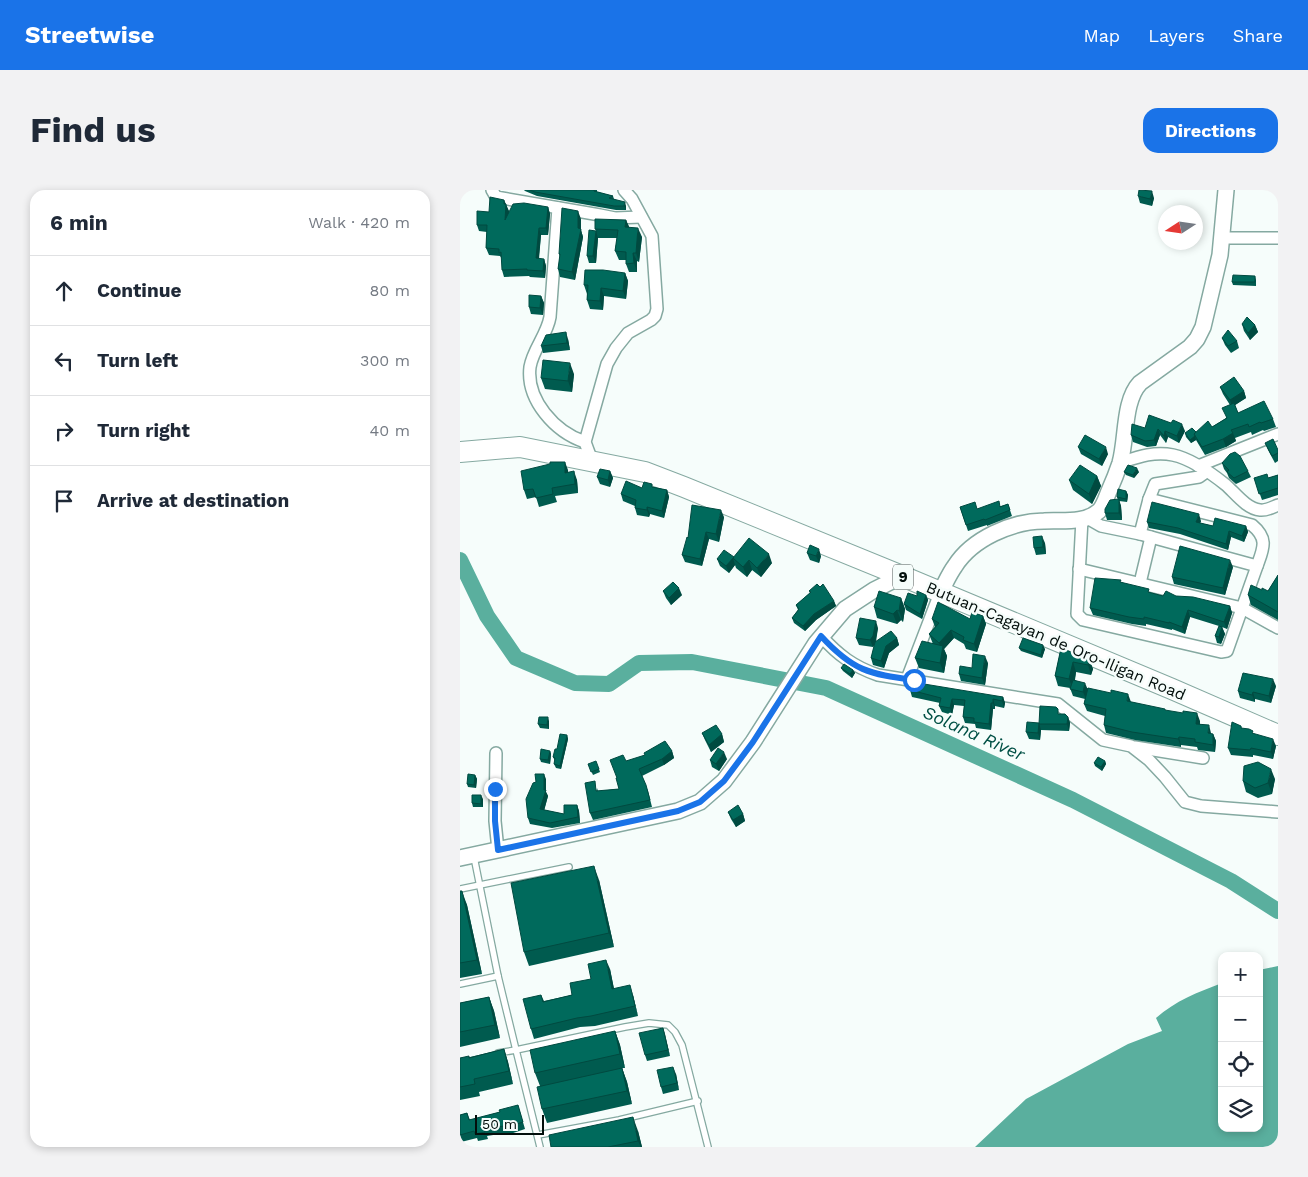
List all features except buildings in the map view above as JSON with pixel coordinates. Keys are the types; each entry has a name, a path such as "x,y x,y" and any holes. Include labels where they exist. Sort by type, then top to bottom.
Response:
{"highway":[{"name":"Butuan-Cagayan de Oro-Iligan Road","path":"460,452 520,447 645,472 902,576 1278,735"}],"street":[{"path":"492,190 496,197 615,218 641,217"},
{"path":"592,461 585,442 607,364 616,348 628,333 651,320 655,316 657,309 653,241 649,228 632,199 624,190"},
{"path":"907,679 940,593 955,565 978,543 991,535 1026,522 1085,518 1102,507 1120,463 1130,400 1134,390 1140,383 1190,348 1203,327 1220,255 1226,190"},
{"path":"558,208 549,326 534,354 530,367 530,381 545,415 564,433 585,442"},
{"path":"1221,238 1278,238"},
{"path":"1140,583 1149,499 1153,487 1157,484 1199,477 1202,469 1277,436"},
{"path":"1120,463 1146,455 1179,456 1224,484 1254,508 1265,510 1278,504"},
{"path":"1085,518 1079,569 1077,614 1083,620 1221,652 1227,650 1264,545 1259,531 1252,525 1149,499"},
{"path":"1085,518 1101,526 1146,536 1256,566"},
{"path":"1079,569 1242,608 1278,628"},
{"path":"467,856 678,811 700,802 724,781 753,742 818,640 845,609 874,590 902,576"},
{"path":"818,640 853,665 878,675 965,690 1053,702 1063,706 1103,740 1203,758"},
{"path":"1130,746 1149,760 1166,777 1185,802 1201,806 1278,812"},
{"path":"496,753 495,821 498,850"}],"lane":[{"path":"467,856 479,886 498,976 540,1147"},
{"path":"460,889 569,867"},
{"path":"460,984 498,976"},
{"path":"488,1055 625,1027 649,1024 668,1025 676,1032 682,1045 698,1101 708,1147"},
{"path":"538,1135 619,1120 698,1101"}],"shaded area":[{"path":"1278,966 1278,1147 975,1147 1026,1099 1128,1044 1162,1031 1156,1018 1163,1012 1187,998 1218,985 1218,1132 1263,1132 1263,969"}],"waterway":[{"name":"Solana River","path":"460,560 487,616 516,658 575,683 609,684 639,663 692,662 826,688 1073,800 1231,881 1278,911"}],"route":[{"path":"495,789 495,821 498,850 678,811 700,802 724,781 753,742 821,636 831,648 853,665 878,675 914,680"}]}
